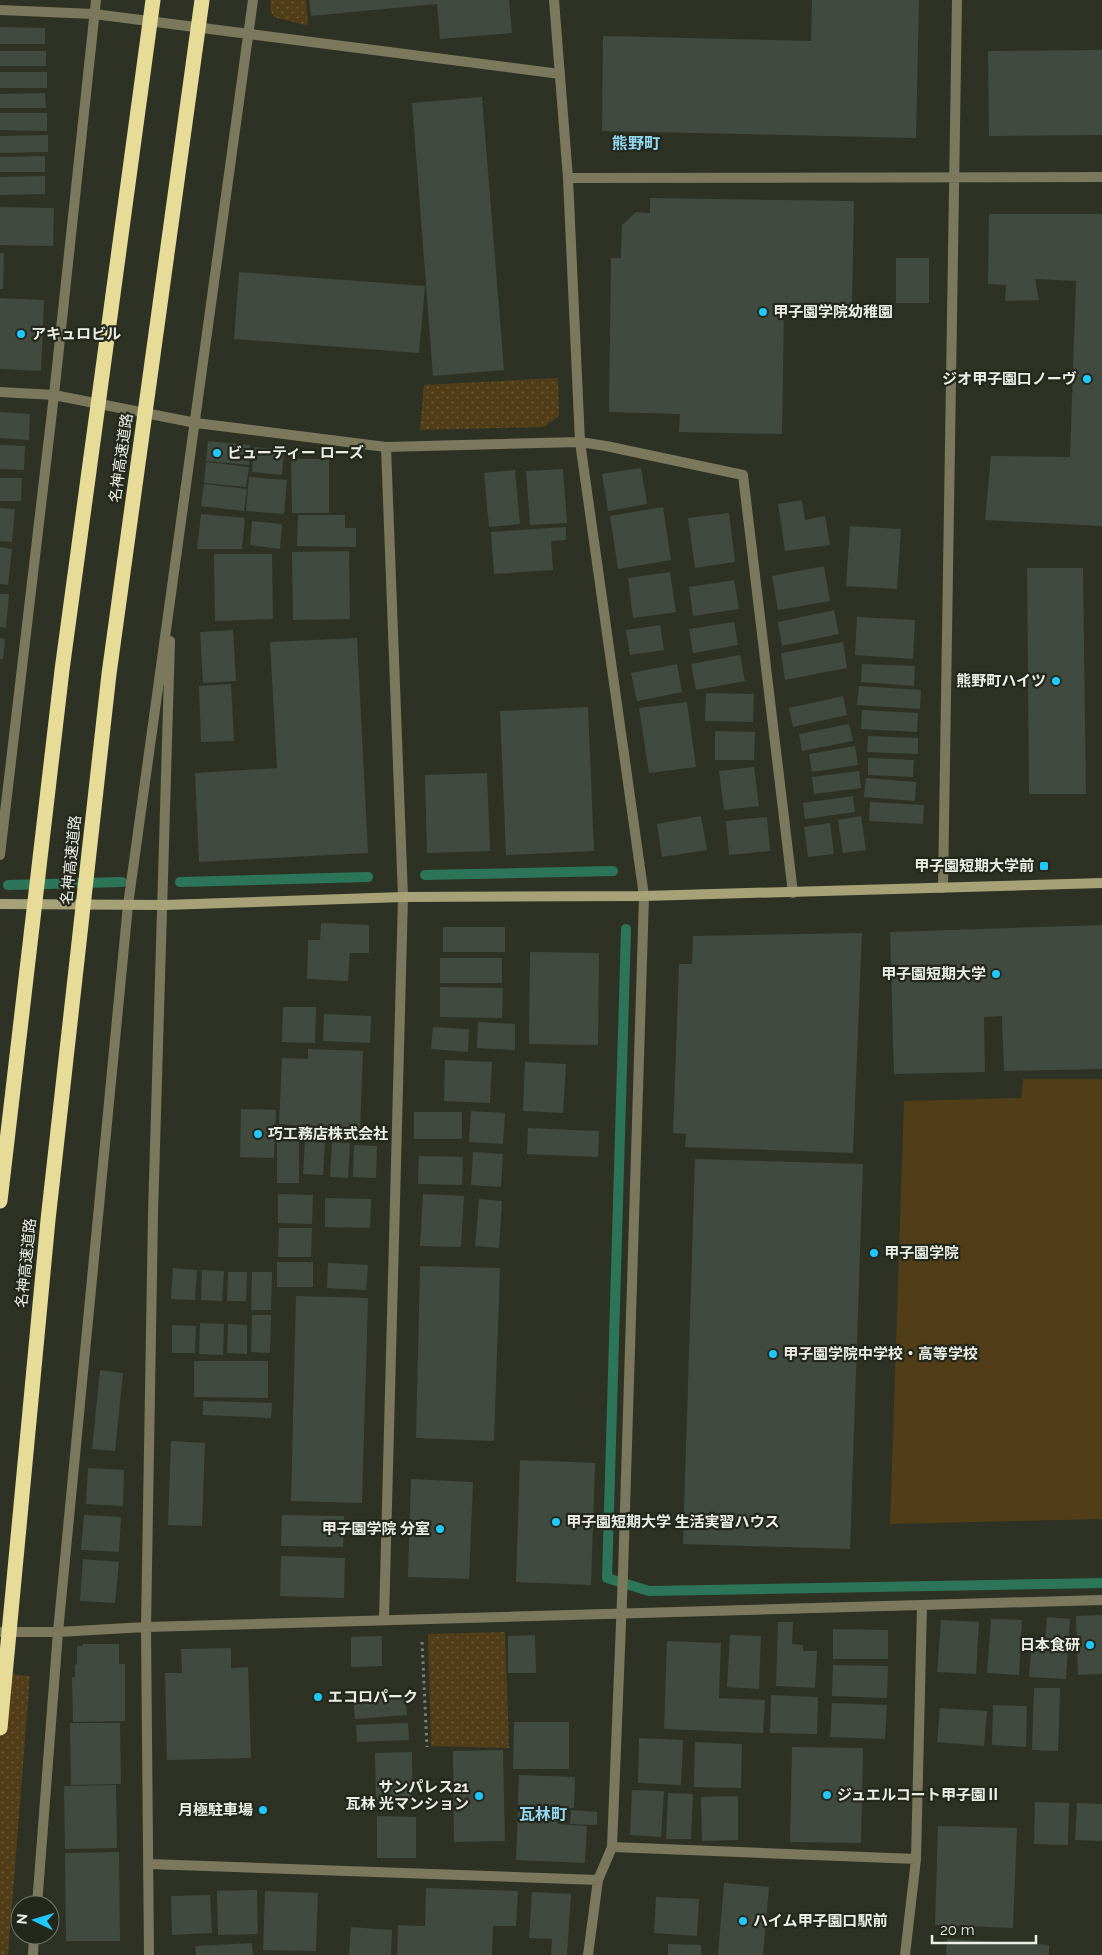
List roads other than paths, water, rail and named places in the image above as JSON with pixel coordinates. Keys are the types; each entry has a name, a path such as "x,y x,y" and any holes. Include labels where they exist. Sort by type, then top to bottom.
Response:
{"highway":[{"name":"名神高速道路","path":"0,1201 64,660 154,0"},
{"name":"名神高速道路","path":"0,1728 49,1210 109,674 202,0"}],"street":[{"path":"91,0 94,14"},
{"path":"0,855 54,395 96,0"},
{"path":"38,1895 58,1632 128,904 253,0"},
{"path":"554,0 568,178 580,442 644,896 623,1596 612,1847 598,1880 588,1955"},
{"path":"942,888 957,0"},
{"path":"0,10 94,14 560,74"},
{"path":"568,178 1102,177"},
{"path":"0,392 54,395 196,423 386,447 580,442 743,476 793,893"},
{"path":"384,1620 403,897 386,447"},
{"path":"149,1955 146,1627 153,1214 164,905 171,592"},
{"path":"0,904 164,905 403,897 644,896 1102,883"},
{"path":"0,1632 58,1632 146,1627 1102,1600"},
{"path":"905,1955 916,1860 922,1606"},
{"path":"612,1847 916,1860"},
{"path":"148,1864 598,1880"}],"waterway":[{"path":"425,875 613,871"},
{"path":"180,882 368,877"},
{"path":"8,885 122,882"},
{"path":"626,929 607,1578 649,1591 1102,1583"}],"place":[{"name":"甲子園学院幼稚園","path":"763,312"},
{"name":"アキュロビル","path":"21,334"},
{"name":"ジオ甲子園口ノーヴ","path":"1087,379"},
{"name":"ビューティー ローズ","path":"217,453"},
{"name":"熊野町ハイツ","path":"1056,681"},
{"name":"甲子園短期大学前","path":"1044,866"},
{"name":"甲子園短期大学","path":"996,974"},
{"name":"巧工務店株式会社","path":"258,1134"},
{"name":"甲子園学院","path":"874,1253"},
{"name":"甲子園学院中学校・高等学校","path":"773,1354"},
{"name":"甲子園短期大学 生活実習ハウス","path":"556,1522"},
{"name":"甲子園学院 分室","path":"440,1529"},
{"name":"日本食研","path":"1090,1645"},
{"name":"エコロパーク","path":"318,1697"},
{"name":"ジュエルコート甲子園Ⅱ","path":"827,1795"},
{"name":"サンパレス21 瓦林 光マンション","path":"479,1796"},
{"name":"月極駐車場","path":"263,1810"},
{"name":"ハイム甲子園口駅前","path":"743,1921"}],"district":[{"name":"熊野町","path":"636,143"},
{"name":"瓦林町","path":"543,1814"}]}
